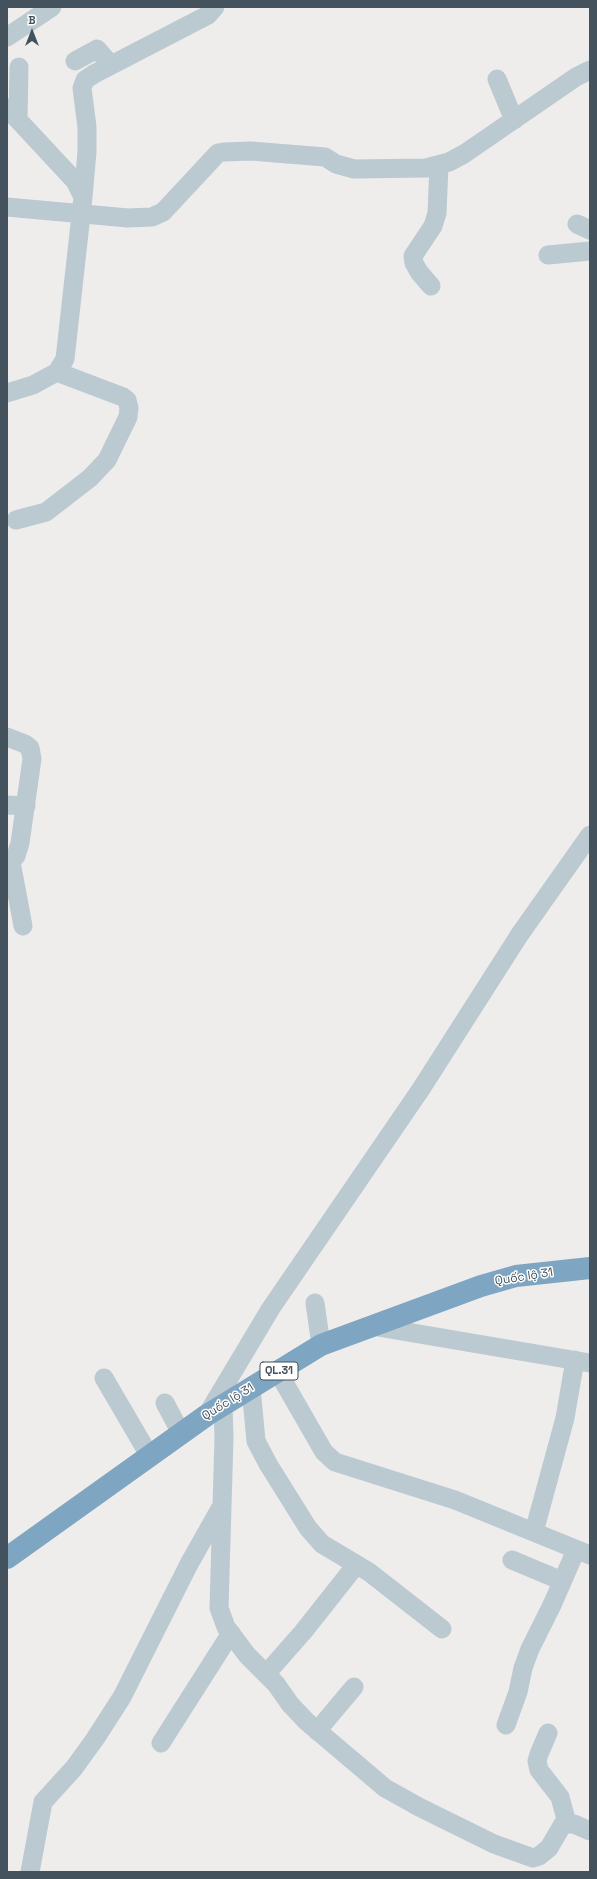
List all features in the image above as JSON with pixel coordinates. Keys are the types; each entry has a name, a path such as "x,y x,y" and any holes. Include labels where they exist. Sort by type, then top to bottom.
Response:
{"highway":[{"name":"Quốc lộ 31","path":"7,1558 181,1433 215,1410 321,1345 481,1286 516,1276 590,1268"}],"street":[{"path":"7,38 52,7"},
{"path":"7,393 33,385 57,372 65,359 87,152 87,127 82,88 85,80 188,15 208,15 215,7"},
{"path":"75,61 97,49 111,65"},
{"path":"19,67 12,114 75,181 82,205"},
{"path":"7,207 82,205 128,218 152,217 163,212 218,153 251,151 325,157 336,164 354,169 373,170 426,168 439,165 449,162 464,154 576,77 590,70"},
{"path":"497,79 514,120"},
{"path":"431,286 419,272 414,263 413,256 434,226 439,165"},
{"path":"548,255 590,251"},
{"path":"16,520 46,512 90,478 107,460 128,417 129,408 127,400 124,397 57,372"},
{"path":"7,737 25,744 32,752 32,759 16,805 20,843 16,856 9,862 23,926"},
{"path":"589,837 520,934 421,1089 271,1308 215,1410 224,1438 219,1608 226,1627 247,1654 276,1684 290,1704 317,1731 385,1788 419,1807 534,1865 540,1856 549,1848 560,1827 567,1823 574,1824 590,1831"},
{"path":"315,1303 321,1345"},
{"path":"372,1326 583,1361 565,1418 534,1532"},
{"path":"278,1372 324,1452 335,1462 455,1500 583,1552 562,1581 530,1649 523,1668 518,1692 506,1725"},
{"path":"104,1378 149,1455"},
{"path":"251,1388 256,1441 268,1464 308,1528 322,1544 369,1572 442,1629"},
{"path":"165,1403 181,1433"},
{"path":"30,1872 43,1802 74,1768 122,1697 189,1564 221,1507"},
{"path":"512,1560 562,1581"},
{"path":"266,1674 303,1632 356,1565"},
{"path":"161,1743 231,1633"},
{"path":"317,1731 354,1687"},
{"path":"548,1733 537,1761 541,1774 560,1797 567,1823"}]}
